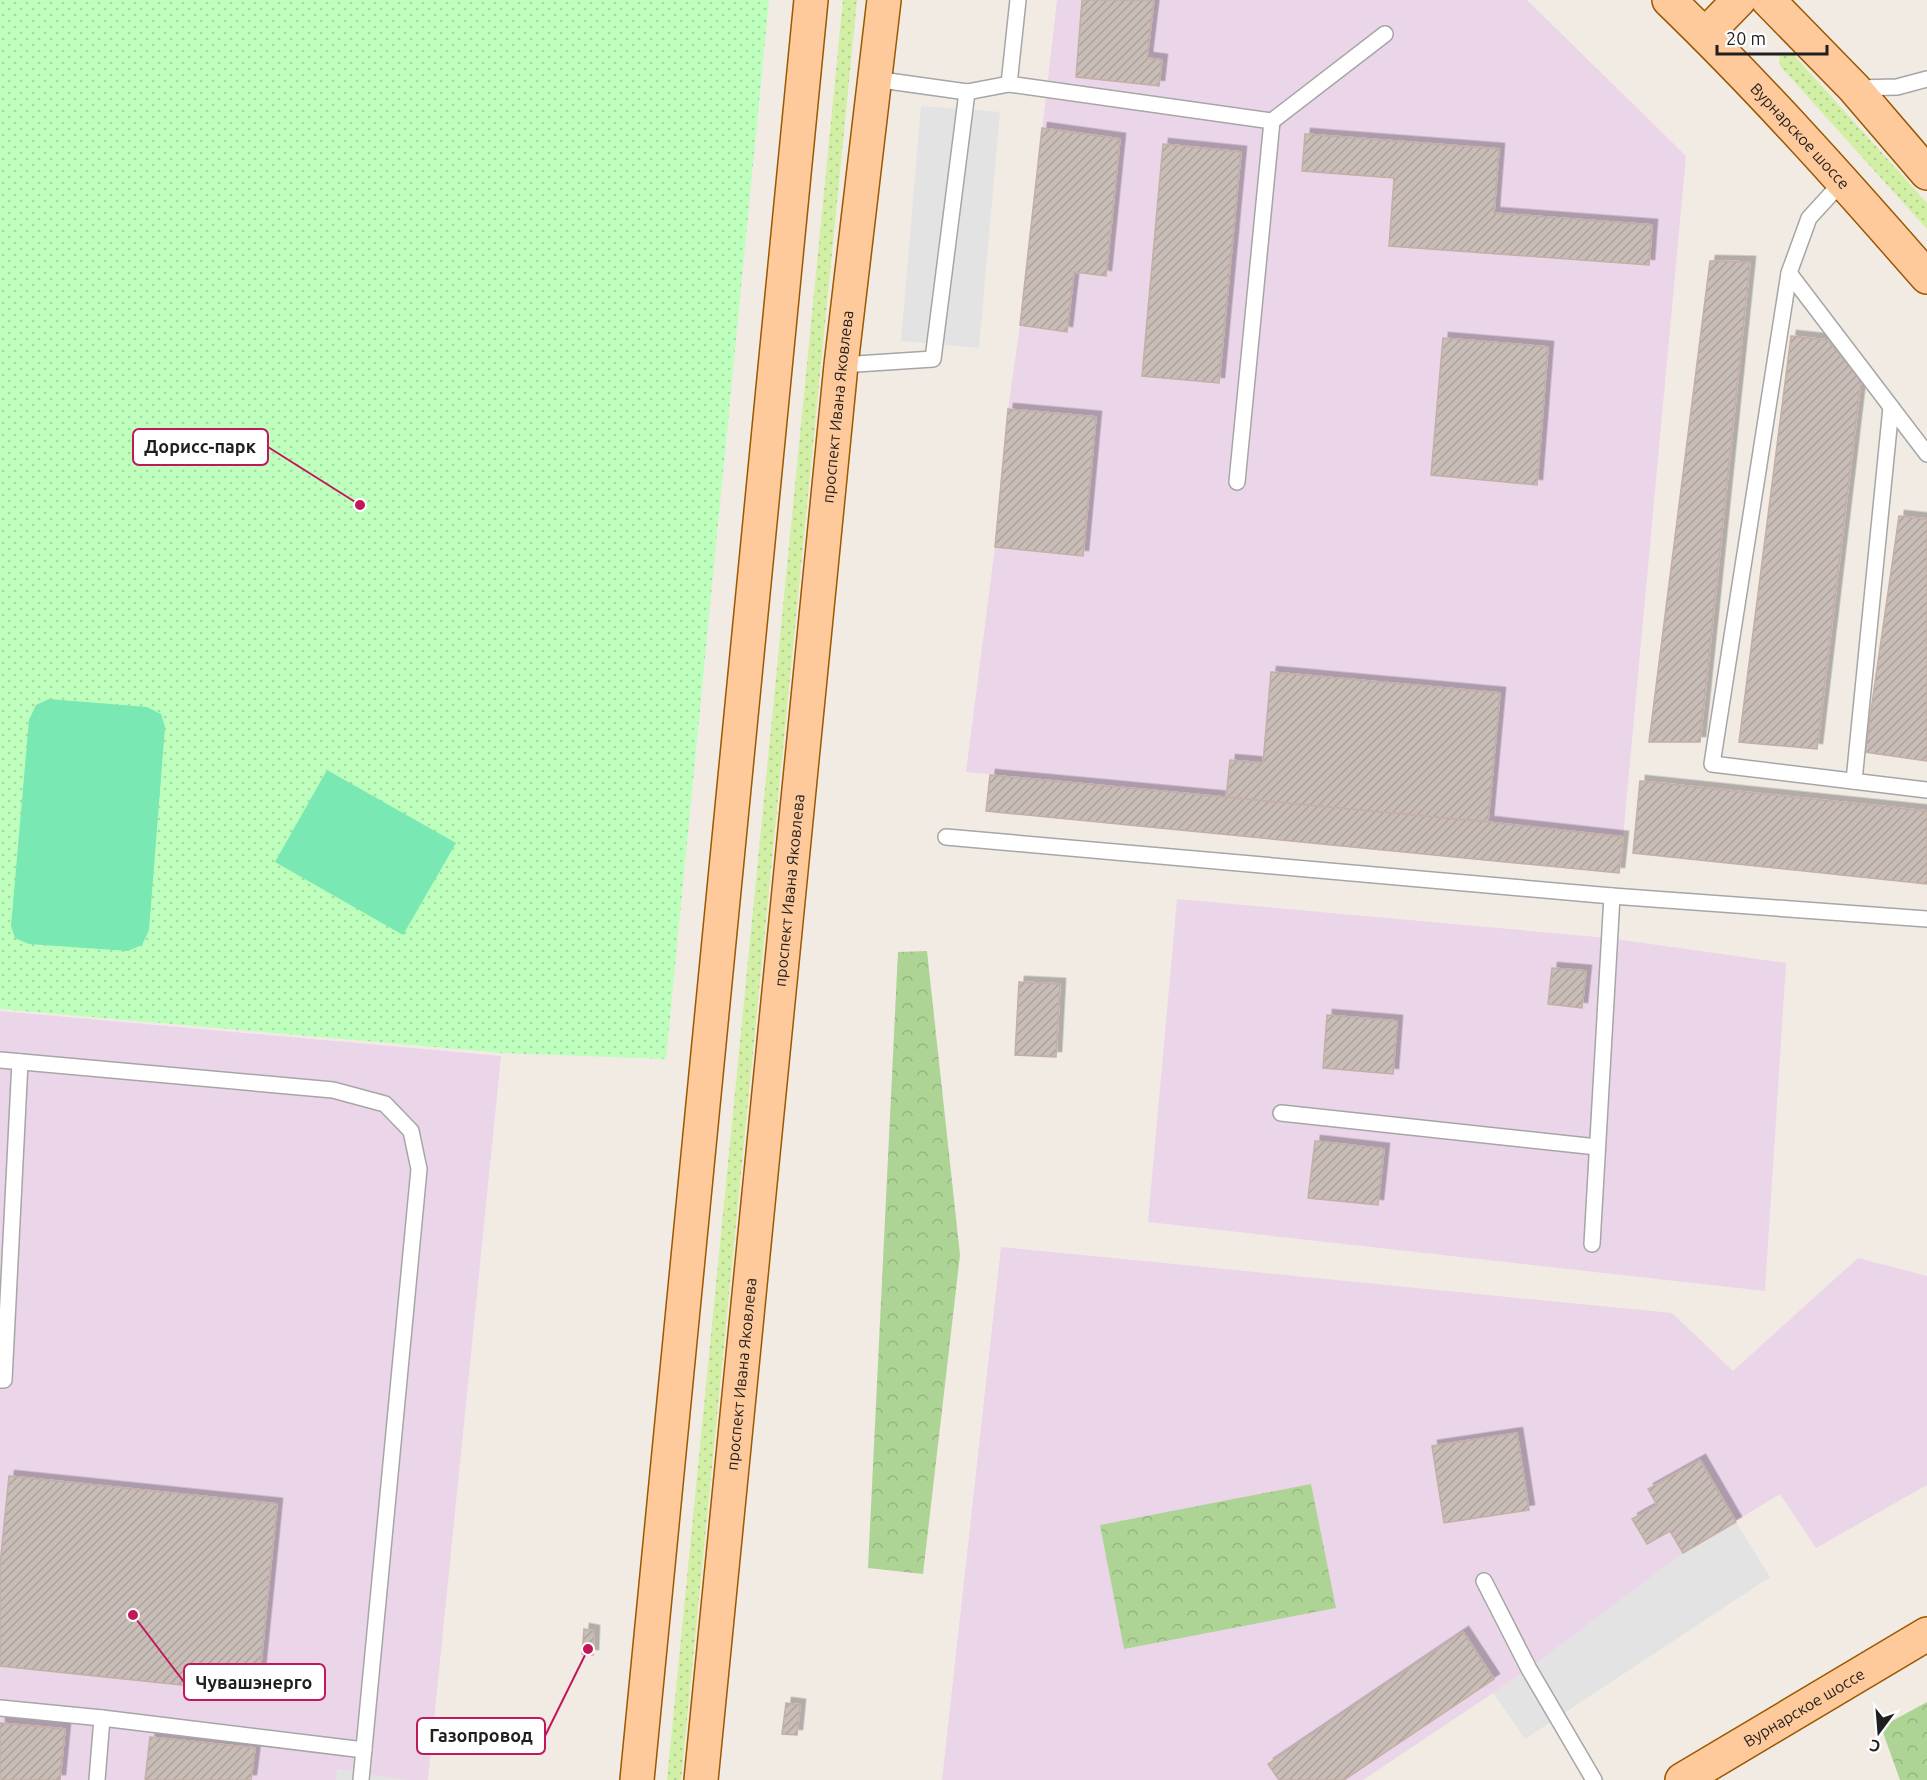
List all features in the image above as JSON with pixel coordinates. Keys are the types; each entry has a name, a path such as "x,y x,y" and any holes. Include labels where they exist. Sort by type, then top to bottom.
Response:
{"main road":[{"path":"637,1780 811,0"},
{"name":"проспект Ивана Яковлева","path":"701,1780 840,364 884,0"},
{"name":"Вурнарское шоссе","path":"1669,0 1705,35 1843,182 1927,277"},
{"path":"1705,35 1739,0"},
{"path":"1768,0 1854,88 1927,173"},
{"name":"Вурнарское шоссе","path":"1682,1780 1927,1634"}],"lane":[{"path":"1009,84 1018,0"},
{"path":"874,79 967,92 1009,84 1272,121 1385,34"},
{"path":"1854,88 1897,87 1927,79"},
{"path":"840,364 933,359 967,92"},
{"path":"1237,482 1272,121"},
{"path":"1843,182 1809,218 1789,273 1712,764 1927,790"},
{"path":"1789,273 1927,454"},
{"path":"1854,781 1891,408"},
{"path":"946,837 1612,896 1927,919"},
{"path":"1592,1244 1612,896"},
{"path":"0,1060 333,1090 385,1104 411,1131 419,1169 361,1780"},
{"path":"0,1380 4,1380 20,1062"},
{"path":"1281,1113 1597,1147"},
{"path":"1484,1581 1528,1670 1594,1780"},
{"path":"0,1708 364,1750"},
{"path":"98,1780 102,1718"}],"shaded area":[{"path":"1057,0 1527,0 1686,156 1623,837 966,772 995,547 1008,409 1020,325"},
{"path":"921,106 1000,112 979,348 901,341"},
{"path":"1177,899 1608,938 1786,963 1765,1291 1148,1222"},
{"path":"0,1011 501,1056 428,1780 0,1780"},
{"path":"1001,1247 1672,1313 1733,1371 1858,1258 1927,1276 1927,1485 1816,1548 1780,1494 1683,1553 1529,1669 1363,1780 942,1780"},
{"path":"1736,1522 1770,1577 1525,1739 1493,1693 1529,1669 1683,1553"},
{"path":"337,1769 409,1780 336,1780"}],"green space":[{"path":"0,0 769,0 666,1059 504,1053 0,1009"},
{"path":"843,0 857,0 681,1780 667,1780"},
{"path":"1792,53 1927,203 1927,229 1780,66 1779,54"},
{"path":"49,699 147,707 161,714 165,727 149,930 142,945 128,951 29,944 15,938 11,926 29,720 36,705"},
{"path":"327,770 456,843 403,935 275,862"},
{"path":"927,951 960,1255 923,1574 868,1568 898,952"},
{"path":"1311,1484 1336,1608 1124,1649 1100,1525"},
{"path":"1927,1702 1927,1780 1900,1780 1881,1727"}],"building":[{"path":"1082,0 1154,0 1147,58 1162,60 1159,86 1076,77"},
{"path":"1042,128 1120,139 1106,276 1074,272 1067,332 1020,325"},
{"path":"1305,134 1499,149 1494,213 1652,225 1649,265 1389,246 1394,178 1302,171"},
{"path":"1163,144 1241,152 1219,383 1142,376"},
{"path":"1710,261 1750,262 1700,742 1649,742"},
{"path":"1791,336 1827,340 1861,379 1817,749 1739,742"},
{"path":"1443,338 1548,347 1537,485 1431,475"},
{"path":"1008,409 1096,417 1083,556 995,547"},
{"path":"1899,516 1927,519 1927,761 1865,752"},
{"path":"1271,672 1500,693 1488,822 1226,798 1230,760 1263,763"},
{"path":"990,775 1623,837 1619,873 986,811"},
{"path":"1640,781 1927,811 1927,884 1633,853"},
{"path":"1552,968 1586,971 1582,1008 1548,1004"},
{"path":"1019,982 1060,984 1056,1057 1015,1055"},
{"path":"1327,1015 1397,1021 1393,1074 1323,1068"},
{"path":"1315,1141 1384,1149 1378,1205 1308,1198"},
{"path":"1517,1433 1529,1510 1444,1523 1432,1446"},
{"path":"1700,1460 1736,1522 1683,1553 1670,1531 1647,1544 1632,1519 1657,1505 1648,1489"},
{"path":"9,1476 277,1504 258,1693 0,1666 0,1565"},
{"path":"584,1629 594,1631 593,1655 582,1654"},
{"path":"1463,1632 1494,1679 1344,1780 1279,1780 1268,1764"},
{"path":"786,1703 800,1705 797,1735 782,1734"},
{"path":"0,1723 65,1729 60,1780 0,1780"},
{"path":"150,1737 255,1748 251,1780 145,1780"}],"place":[{"name":"Дорисс-парк","path":"360,505"},
{"name":"Чувашэнерго","path":"133,1615"},
{"name":"Газопровод","path":"588,1649"}]}
